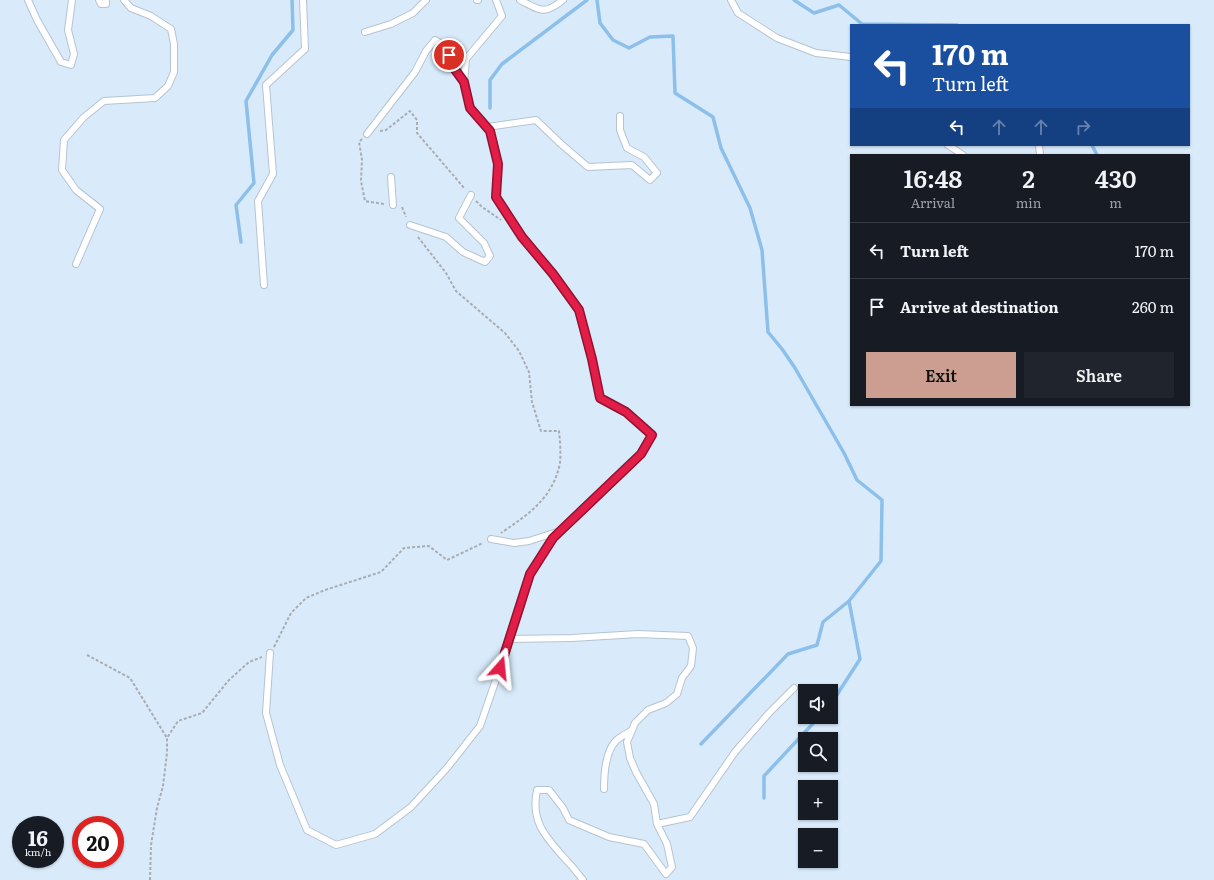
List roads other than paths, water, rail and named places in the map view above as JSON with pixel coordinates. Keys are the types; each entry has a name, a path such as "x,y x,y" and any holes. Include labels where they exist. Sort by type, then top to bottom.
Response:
{"lane":[{"path":"28,0 37,20 61,62 71,65 74,54 68,30 72,0"},
{"path":"99,0 101,4 106,4 106,0"},
{"path":"76,264 100,210 76,190 62,170 64,140 84,117 104,101 155,98 168,86 174,72 174,44 171,30 151,16 131,8 124,0"},
{"path":"264,285 258,201 273,174 266,85 305,49 303,0"},
{"path":"365,32 391,24 413,13 426,0"},
{"path":"270,653 266,713 280,765 307,830 336,846 375,834 411,807 447,768 480,726 530,574 553,538 641,454 652,435 626,412 600,398 592,359 579,310 553,274 522,237 496,197 498,164 490,131 470,108 464,82 466,59 502,16 496,0"},
{"path":"520,0 539,10 552,9 563,0"},
{"path":"731,0 738,13 777,38 816,53 850,57"},
{"path":"367,134 415,72 426,51 435,40 447,47 451,64 464,82"},
{"path":"487,127 536,120 588,167 632,165 650,180 657,173 644,157 627,148 620,130 620,116"},
{"path":"950,146 962,154"},
{"path":"391,177 393,205"},
{"path":"410,224 446,237 463,252 485,262 490,256 484,243 459,218 471,195"},
{"path":"491,539 514,543 529,541 559,532"},
{"path":"509,639 572,638 638,634 688,636 693,648 691,666 682,678 676,694 666,703 648,710 635,723 627,742 630,758 654,804 657,824 667,844 672,867 666,874 644,844 609,837 569,820 564,808 549,790 537,790 535,812 547,839 584,880"},
{"path":"657,824 690,817 735,752 794,688"},
{"path":"604,789 607,756 617,740 632,731"}],"waterway":[{"path":"241,242 236,205 254,183 246,101 272,55 293,30 292,0"},
{"path":"490,108 490,80 502,64 587,0"},
{"path":"597,0 600,23 613,40 629,48 650,37 673,36 675,93 713,117 721,148 750,208 762,250 768,332 795,368 844,453 857,480 882,500 881,561 849,601 860,659 838,693"},
{"path":"794,0 814,13 839,5 862,24"},
{"path":"1092,146 1096,154"},
{"path":"701,744 788,654 817,645 823,622 849,601"},
{"path":"764,798 764,776 812,724"}]}
